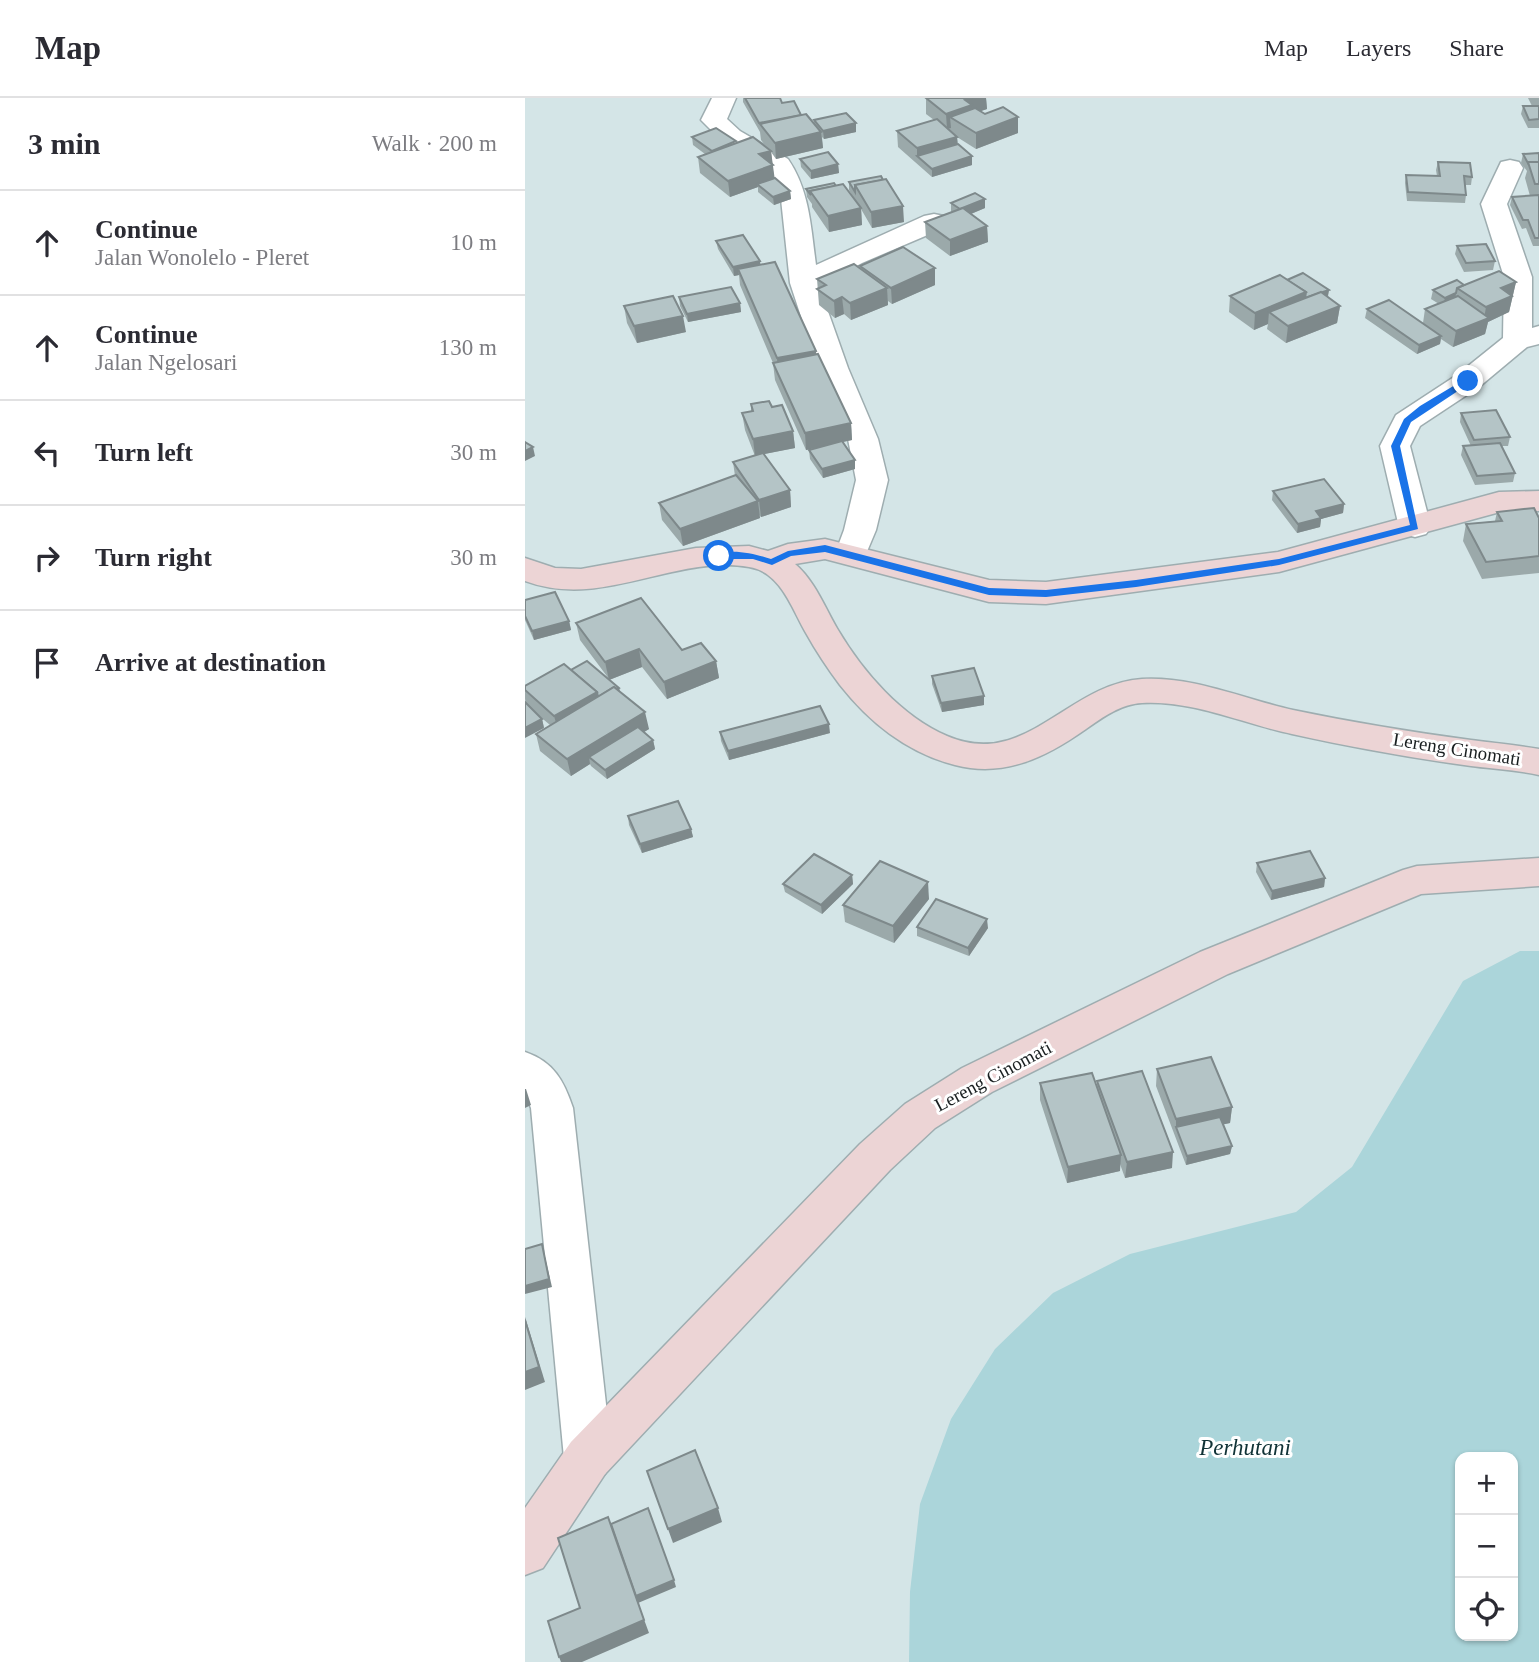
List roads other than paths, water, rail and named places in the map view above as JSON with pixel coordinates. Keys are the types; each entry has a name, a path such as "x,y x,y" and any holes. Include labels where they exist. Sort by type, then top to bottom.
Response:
{"main road":[{"path":"525,569 556,579 597,578 719,556 754,556 772,562 788,554 825,548 989,592 1046,593 1279,562 1499,502 1539,501"},
{"name":"Lereng Cinomati","path":"772,562 792,580 825,637 869,696 912,734 945,751 985,757 1012,754 1041,744 1119,694 1143,691 1169,693 1308,724 1539,761"},
{"name":"Lereng Cinomati","path":"525,1551 588,1458 875,1157 920,1116 977,1080 1214,963 1417,880 1539,872"}],"street":[{"path":"724,98 714,120 730,136 779,165 794,199 804,283 833,368 863,439 872,480 852,554"},
{"path":"1415,527 1395,446 1407,421 1528,338 1518,276 1493,204 1510,167"},
{"path":"804,283 852,257 934,222"},
{"path":"525,1069 545,1087 552,1108 588,1458"}],"park label":[{"name":"Perhutani","path":"1245,1447"}]}
